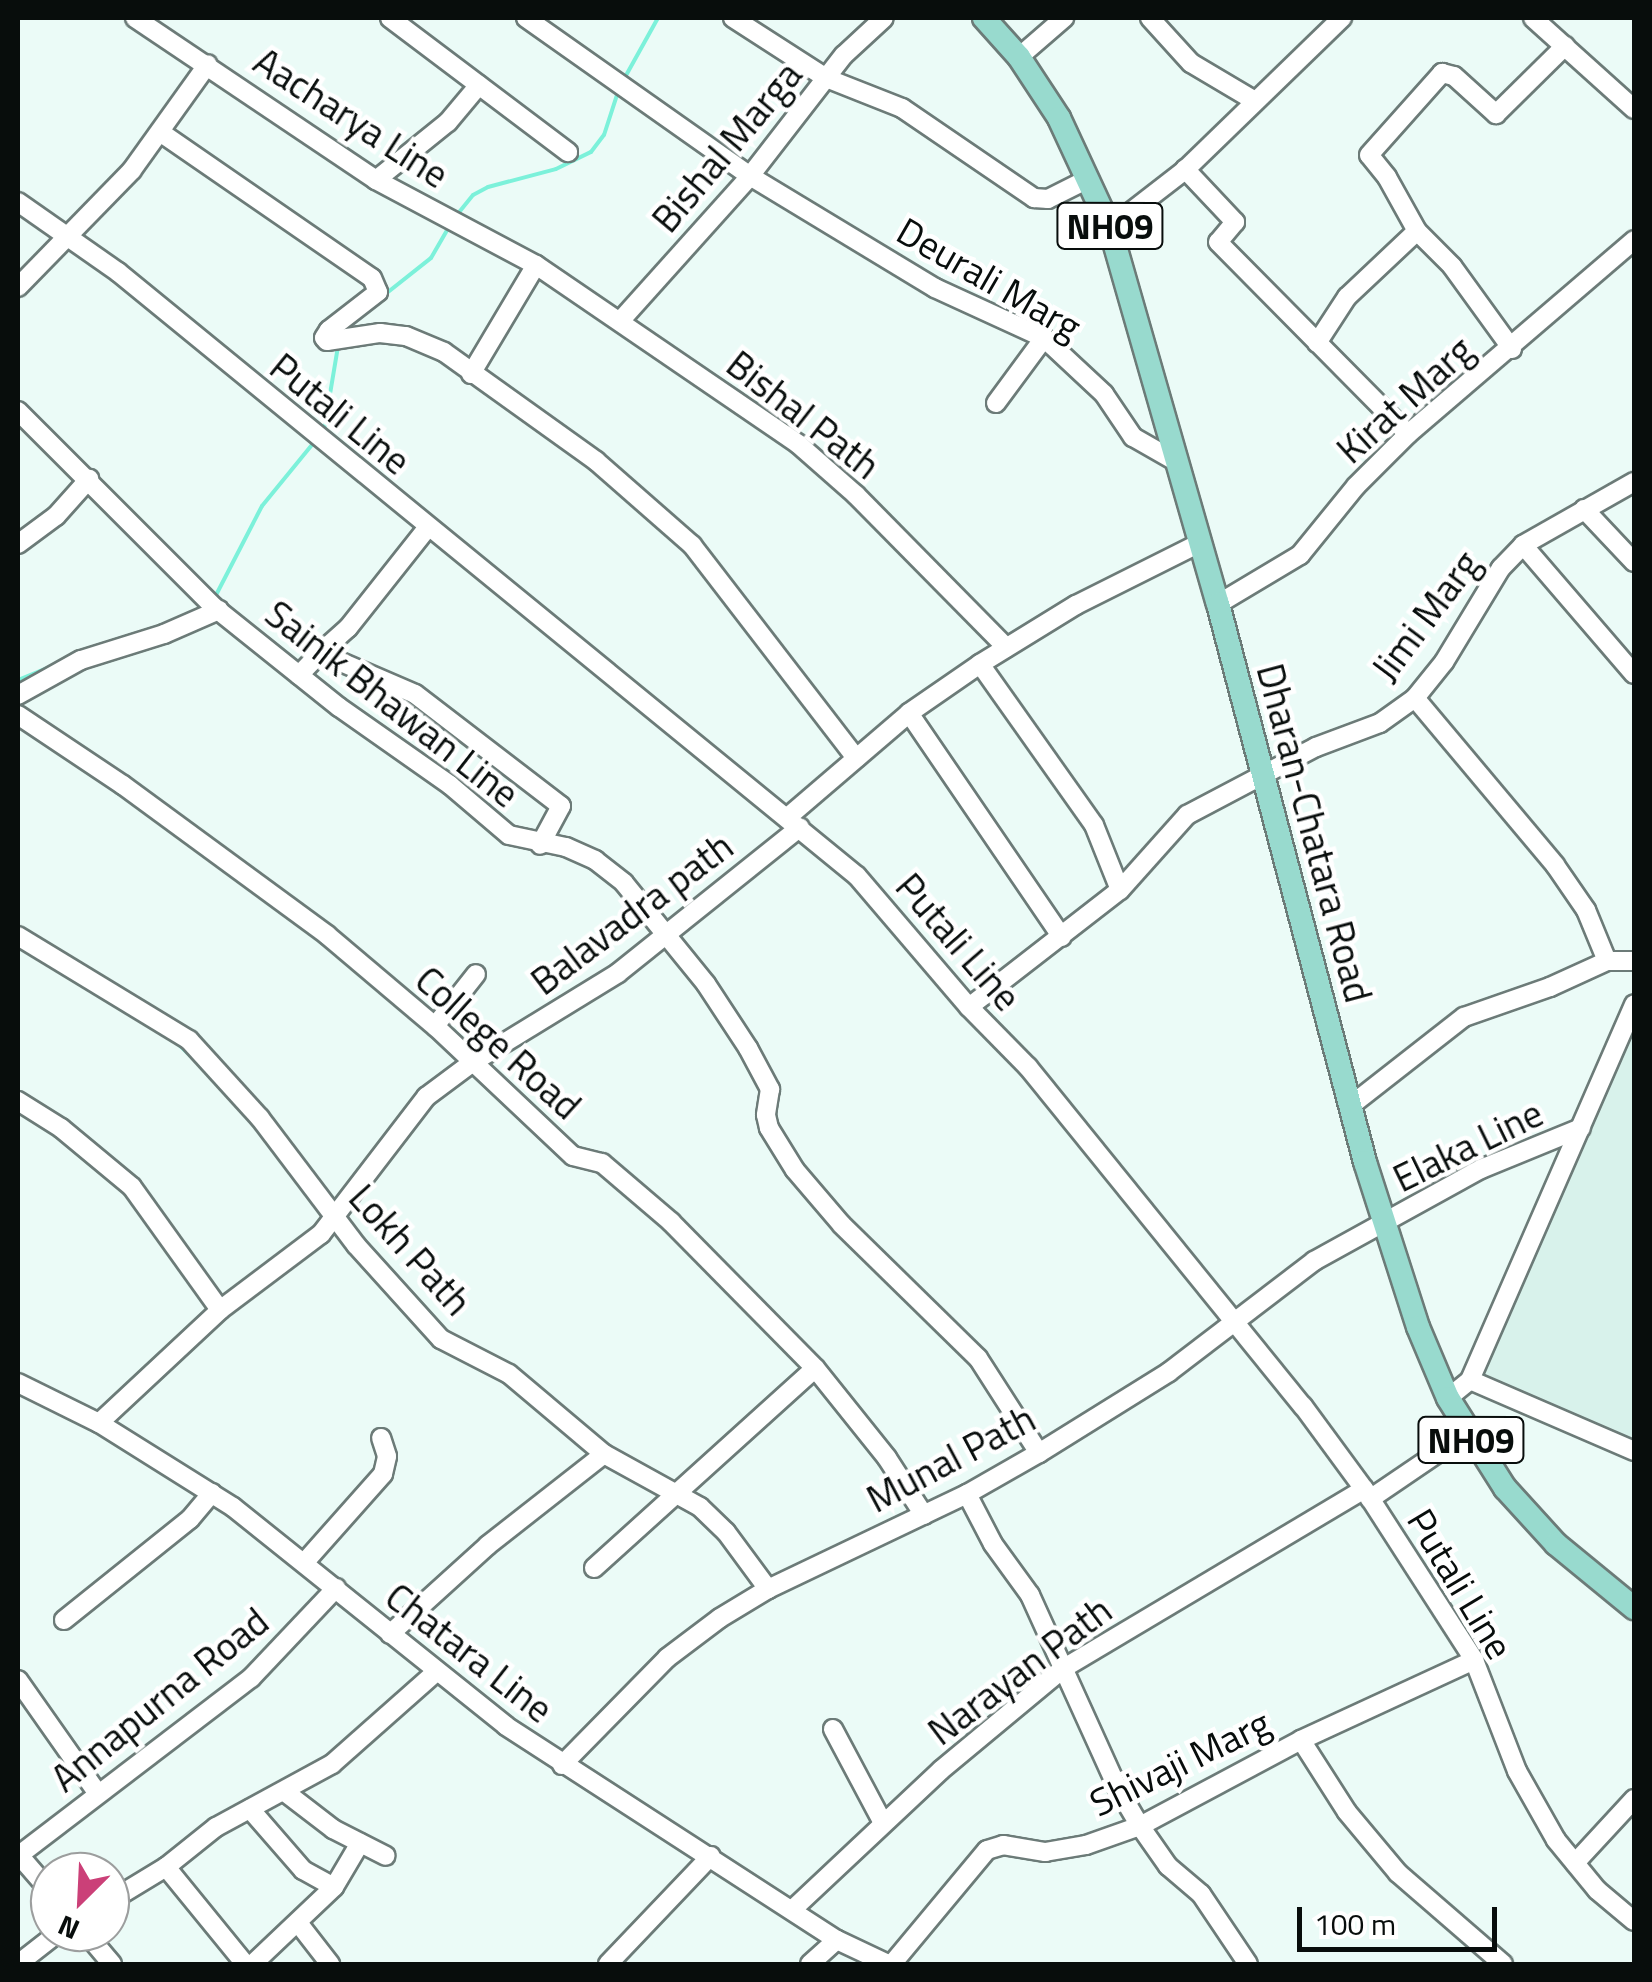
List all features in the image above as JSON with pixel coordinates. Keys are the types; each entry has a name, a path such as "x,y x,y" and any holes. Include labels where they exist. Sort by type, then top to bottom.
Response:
{"main road":[{"name":"NH09","path":"984,18 1019,57 1059,118 1110,228 1153,366 1174,461"},
{"name":"Dharan-Chatara Road","path":"1174,461 1218,604 1383,1223"},
{"name":"NH09","path":"1383,1223 1448,1398 1467,1433 1506,1488 1556,1544 1634,1608"}],"street":[{"name":"Aacharya Line","path":"135,18 376,180 536,264"},
{"path":"390,18 568,152"},
{"name":"Deurali Marg","path":"526,18 750,176 935,288 1044,338 1104,394 1133,437 1174,461"},
{"path":"732,18 826,78 902,108 1034,198 1048,200 1088,178"},
{"name":"Bishal Marga","path":"621,320 750,176 826,78 884,18"},
{"path":"1019,57 1064,18"},
{"path":"1150,18 1192,63 1255,102"},
{"path":"1110,228 1186,169 1342,18"},
{"path":"1533,18 1634,108"},
{"path":"1512,349 1452,266 1417,231 1388,178 1369,158 1372,148 1442,73 1454,76 1496,114 1565,46"},
{"path":"18,287 132,170 208,64"},
{"path":"376,180 448,122 479,85"},
{"path":"160,132 372,278 378,292 324,338 342,340 380,333 406,336 444,352 596,461 692,545 856,758"},
{"path":"1186,169 1235,222 1218,242 1408,434"},
{"name":"Putali Line","path":"18,202 132,283 317,439 857,876 968,1007 1028,1067 1235,1322 1367,1494 1474,1660 1518,1771 1556,1840 1597,1890 1634,1921"},
{"path":"1318,343 1347,298 1417,231"},
{"name":"Kirat Marg","path":"1218,604 1300,555 1356,486 1408,434 1512,349 1570,291 1634,240"},
{"path":"471,374 536,264"},
{"name":"Bishal Path","path":"536,264 798,444 856,495 1006,647"},
{"path":"996,403 1044,338"},
{"name":"Sainik Bhawan Line","path":"18,412 212,604 299,675 450,785 509,835 540,845 566,847 594,860 624,883 716,1000 770,1088 766,1114 770,1128 795,1170 842,1226 978,1358 1039,1453"},
{"path":"18,544 56,516 89,479"},
{"name":"Jimi Marg","path":"968,1007 1120,890 1186,815 1261,773 1380,722 1416,698 1444,662 1492,581 1523,545 1634,482"},
{"path":"1584,509 1634,562"},
{"path":"299,675 348,628 428,527"},
{"name":"Balavadra path","path":"99,1423 220,1310 294,1258 335,1218 426,1097 472,1062 565,1008 666,934 909,714 1006,647 1076,605 1200,544"},
{"path":"1523,545 1634,674"},
{"path":"18,695 81,660 164,634 212,604"},
{"path":"320,654 415,694 556,801 560,812 540,845"},
{"path":"980,664 1094,825 1120,890"},
{"path":"1416,698 1555,865 1586,910 1608,960"},
{"path":"909,714 1062,937"},
{"name":"College Road","path":"18,715 123,785 327,935 435,1026 573,1156 602,1163 670,1222 815,1368 887,1458 924,1515"},
{"name":"Lokh Path","path":"18,936 189,1040 260,1118 335,1218 441,1339 510,1374 604,1454 700,1507 726,1532 768,1589"},
{"path":"1350,1106 1464,1016 1550,987 1608,960 1634,962"},
{"path":"435,1026 476,974"},
{"path":"1448,1398 1470,1380 1634,1004"},
{"path":"18,1101 62,1128 132,1188 220,1310"},
{"name":"Elaka Line","path":"1383,1223 1482,1169 1581,1128"},
{"name":"Munal Path","path":"562,1764 609,1712 667,1658 768,1589 967,1494 1039,1453 1170,1372 1314,1261 1383,1223"},
{"path":"594,1568 815,1368"},
{"path":"1470,1380 1634,1451"},
{"name":"Chatara Line","path":"18,1383 99,1423 212,1493 336,1588 435,1673 562,1764 837,1940 890,1964"},
{"name":"Narayan Path","path":"792,1910 884,1822 1064,1668 1467,1433"},
{"path":"304,1563 376,1486 388,1456 381,1438"},
{"path":"390,1634 488,1545 604,1454"},
{"path":"64,1620 190,1519 212,1493"},
{"path":"967,1494 993,1544 1030,1596 1118,1789 1140,1826 1168,1866 1201,1894 1248,1964"},
{"name":"Annapurna Road","path":"18,1855 251,1678 336,1588"},
{"name":"Shivaji Marg","path":"890,1964 988,1850 1003,1845 1045,1852 1086,1845 1140,1826 1301,1740 1474,1660"},
{"path":"130,1890 216,1827 332,1764 435,1673"},
{"path":"18,1680 98,1794"},
{"path":"833,1728 884,1822"},
{"path":"1301,1740 1347,1812 1398,1874 1503,1964"},
{"path":"285,1792 386,1856"},
{"path":"1576,1863 1634,1799"},
{"path":"250,1810 303,1870 334,1887"},
{"path":"253,1964 334,1887 360,1843"},
{"path":"608,1964 711,1856"},
{"path":"166,1867 245,1964"},
{"path":"299,1924 330,1964"},
{"path":"810,1964 837,1940"}],"shaded area":[{"path":"1634,1004 1634,1451 1470,1380"}],"waterway":[{"path":"624,79 658,18"},
{"path":"456,216 473,195 488,187 556,169 591,152 604,135 618,92"},
{"path":"383,296 431,258 451,224"},
{"path":"324,430 338,346"},
{"path":"215,597 262,506 315,441"},
{"path":"18,680 57,664"},
{"path":"174,1040 196,1061"}]}
